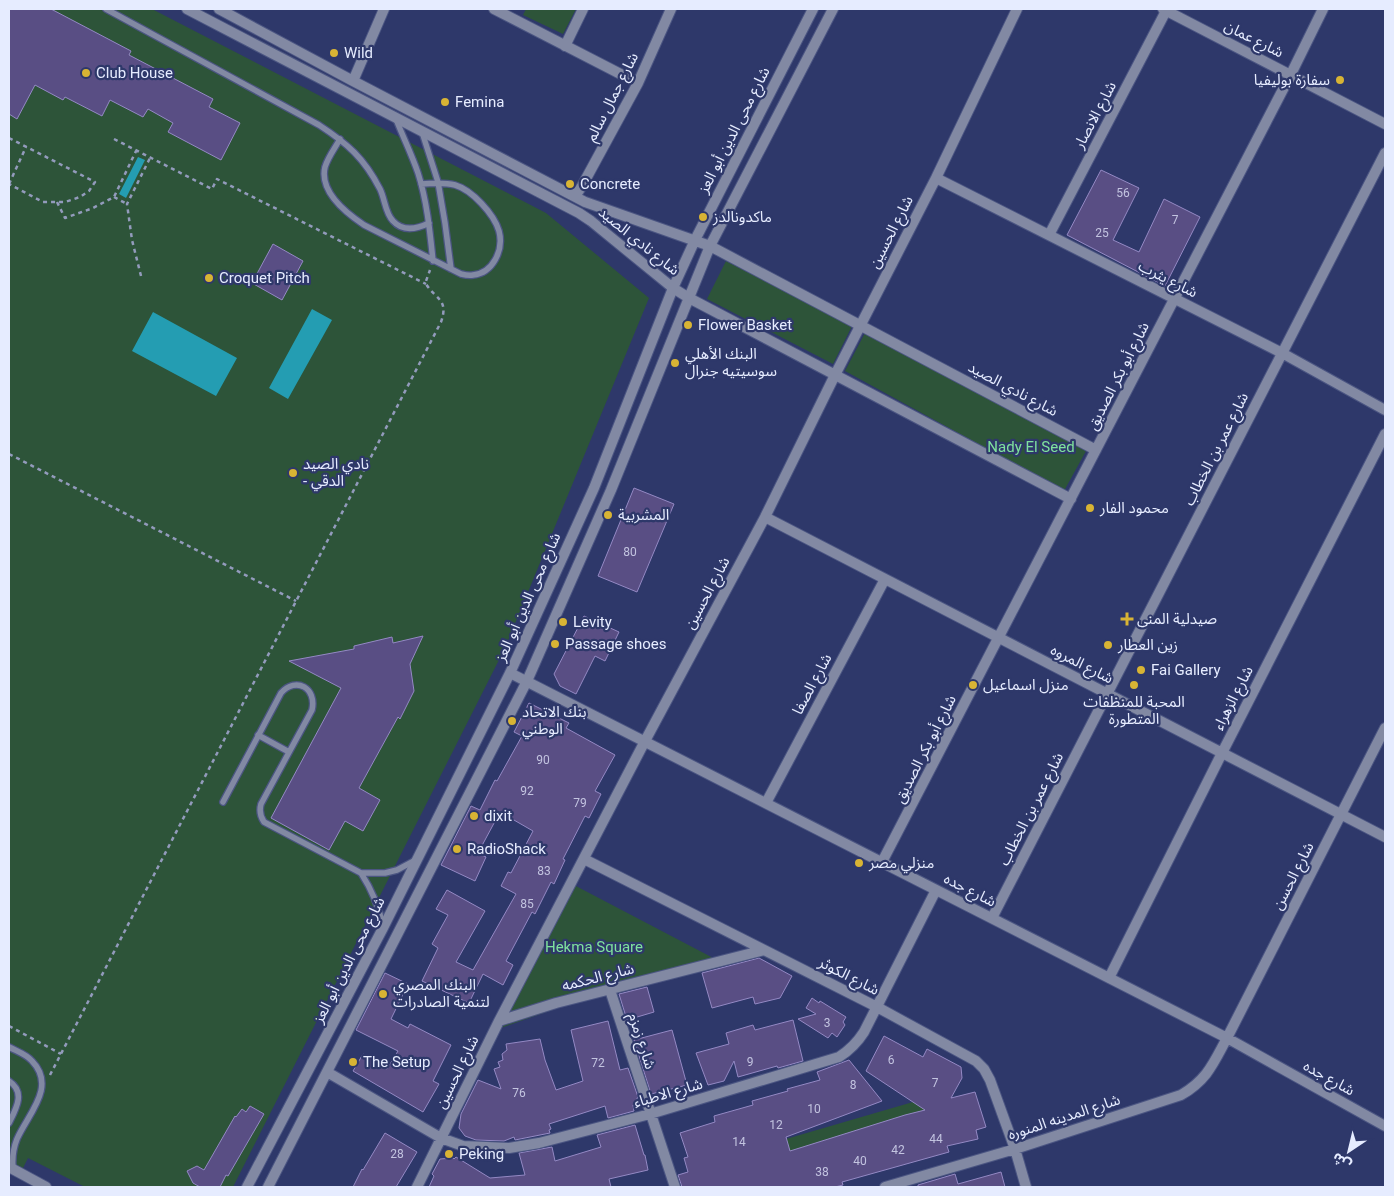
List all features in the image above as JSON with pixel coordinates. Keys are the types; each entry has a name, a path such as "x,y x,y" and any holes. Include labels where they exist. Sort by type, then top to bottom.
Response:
{"street":[{"name":"شارع نادي الصيد","path":"188,9 586,217 673,288 689,298 1071,499"},
{"name":"شارع نادي الصيد","path":"219,9 572,195 592,204 710,246 1096,450"},
{"path":"353,81 384,9"},
{"path":"494,9 638,83"},
{"path":"515,20 520,9"},
{"path":"565,46 582,9"},
{"name":"شارع جمال سالم","path":"572,195 578,192 582,186 638,83 671,9"},
{"name":"شارع محى الدين أبو العز","path":"248,1187 383,928 510,673 594,488 673,288 695,240 813,9"},
{"name":"شارع محى الدين أبو العز","path":"268,1187 527,681 611,490 710,246 833,9"},
{"name":"شارع الحسين","path":"417,1187 499,1021 645,741 765,517 860,325 936,178 1017,9"},
{"name":"شارع عمان","path":"1165,9 1385,124"},
{"name":"شارع الانصار","path":"1049,235 1165,9"},
{"name":"شارع أبو بكر الصديق","path":"882,862 1323,9"},
{"name":"شارع عمر بن الخطاب","path":"992,918 1385,153"},
{"name":"شارع يثرب","path":"936,178 1282,353 1385,410"},
{"name":"شارع الزهراء","path":"1109,978 1385,434"},
{"name":"شارع المروه","path":"765,517 1385,837"},
{"name":"شارع الصفا","path":"766,803 885,579"},
{"name":"شارع جده","path":"510,673 1227,1038 1385,1126"},
{"name":"شارع الحسن","path":"1227,1038 1385,728"},
{"name":"شارع الكوثر","path":"584,859 877,1007 976,1060 990,1080 1015,1149 1026,1187"},
{"name":"شارع الاطباء","path":"327,1072 441,1138 463,1146 509,1148 539,1143 650,1114 839,1057 848,1051 859,1040 936,890"},
{"name":"شارع الحكمه","path":"499,1021 556,1003 764,950"},
{"name":"شارع زمزم","path":"610,990 675,1187"},
{"name":"شارع المدينه المنوره","path":"884,1187 1015,1149 1181,1095 1194,1088 1204,1078 1227,1038"},
{"path":"11,1168 46,1187"}],"lane":[{"path":"106,9 310,120 340,139 357,154 371,172 393,221 401,227 410,229 420,228 429,223"},
{"path":"395,117 418,172 429,223 433,261"},
{"path":"422,131 438,182 451,269"},
{"path":"340,139 325,167 324,178 330,193 339,206 350,216 461,274 472,275 484,271 493,264 499,253 499,230 491,215 480,202 469,192 456,185 438,182 421,184"},
{"path":"223,802 281,693 291,685 298,685 309,691 313,703 312,710 261,804 261,816 264,822 361,873 385,873 408,865 418,858"},
{"path":"258,736 289,752"},
{"path":"361,873 375,899 383,928"},
{"path":"9,1047 32,1060 42,1080 42,1092 38,1103 18,1138 11,1168"},
{"path":"9,1081 17,1089 19,1096 9,1123"}],"path":[{"path":"9,138 95,182 80,197 65,202 43,202 9,184 26,147"},
{"path":"42,1092 442,322 444,314 442,302 426,284 217,179 212,189 114,139"},
{"path":"57,202 65,218 93,208 114,196 136,151"},
{"path":"141,276 132,240 127,204 150,158"},
{"path":"114,196 127,204"},
{"path":"426,284 433,261"},
{"path":"9,454 296,601"},
{"path":"9,1026 61,1054"}],"green space":[{"name":"نادي الصيد - الدقي","path":"9,9 152,9 546,213 649,298 505,648 233,1187 85,1187 28,1158 22,1170 9,1163"},
{"path":"526,9 576,9 563,34 523,15"},
{"path":"726,261 852,326 833,364 707,299"},
{"name":"Nady El Seed","path":"866,331 1086,451 1064,491 845,371"},
{"name":"Hekma Square","path":"574,885 719,961 592,996 501,1028"},
{"path":"937,1095 941,1111 712,1182 707,1162"}],"shaded area":[{"path":"138,157 145,160 126,198 119,194"},
{"path":"312,309 332,320 288,399 269,388"},
{"path":"153,312 237,358 216,396 132,351"}],"building":[{"name":"Club House","path":"9,9 51,9 131,51 129,55 213,99 209,107 240,123 221,160 168,132 173,123 148,109 143,117 110,100 102,116 65,97 63,100 35,85 17,119 9,114"},
{"path":"1101,170 1139,188 1113,240 1139,252 1164,199 1200,217 1165,286 1067,235"},
{"path":"273,244 303,261 282,300 252,283"},
{"path":"634,488 674,504 637,592 598,576"},
{"path":"584,616 619,632 605,661 595,656 576,694 560,686 554,674"},
{"path":"423,636 410,664 414,691 400,719 398,717 359,788 380,800 363,831 345,821 329,850 271,818 341,688 289,661 354,649 354,646 392,637 393,643"},
{"path":"529,703 569,723 566,728 615,755 595,791 601,794 589,818 585,816 563,859 565,860 554,884 551,882 535,914 532,912 506,961 513,965 503,985 483,974 469,1003 422,981 438,948 432,944 448,915 436,909 447,890 485,911 456,962 473,970 516,894 501,886 508,872 511,873 533,831 500,812 478,853 486,857 475,881 441,865 471,806 480,810 495,780 497,781 522,736 514,732"},
{"path":"759,958 792,976 780,998 755,1004 753,997 712,1008 702,973"},
{"path":"385,973 408,984 391,1019 408,1028 410,1024 451,1045 433,1081 439,1084 423,1112 353,1071 363,1054 387,1069 398,1051 356,1030"},
{"path":"647,987 654,1012 627,1020 619,994"},
{"path":"812,998 846,1017 843,1022 845,1025 837,1037 832,1033 828,1038 798,1019 816,1014 806,1008"},
{"path":"793,1020 803,1061 738,1077 734,1061 724,1081 708,1085 696,1053 729,1044 726,1033 753,1025 755,1030"},
{"path":"608,1021 620,1070 628,1068 638,1097 638,1103 633,1105 634,1111 608,1118 605,1106 549,1124 550,1133 515,1140 514,1137 504,1141 476,1140 465,1136 459,1128 461,1114 478,1080 501,1089 494,1069 500,1067 498,1062 503,1060 502,1054 507,1050 506,1044 540,1039 545,1060 556,1090 583,1081 571,1030"},
{"path":"672,1030 687,1085 651,1094 634,1040"},
{"path":"884,1036 923,1057 927,1049 961,1067 962,1078 951,1098 975,1092 986,1127 976,1130 978,1139 947,1146 949,1152 842,1182 843,1185 835,1187 682,1187 678,1175 688,1172 684,1158 688,1157 680,1133 715,1122 714,1116 753,1105 752,1101 820,1080 817,1072 849,1060 882,1101 786,1137 790,1151 925,1110 866,1071"},
{"path":"250,1106 264,1114 220,1187 200,1187 193,1183 187,1171 197,1166 204,1170 235,1116 242,1109 246,1112"},
{"path":"635,1125 648,1170 609,1179 611,1187 429,1187 434,1176 432,1174 440,1159 454,1159 456,1157 490,1178 525,1175 519,1153 552,1147 555,1161 601,1147 597,1135"},
{"path":"385,1133 417,1152 396,1187 353,1187 362,1169"},
{"path":"1001,1172 1005,1187 918,1187 918,1185 955,1174 958,1184"}],"place":[{"name":"Wild","path":"334,53"},
{"name":"Club House","path":"86,73"},
{"name":"سفارة بوليفيا","path":"1340,80"},
{"name":"Femina","path":"445,102"},
{"name":"Concrete","path":"570,184"},
{"name":"ماكدونالدز","path":"703,217"},
{"name":"Croquet Pitch","path":"209,278"},
{"name":"Flower Basket","path":"688,325"},
{"name":"البنك الأهلي سوسيتيه جنرال","path":"675,363"},
{"name":"نادي الصيد - الدقي","path":"293,473"},
{"name":"محمود الفار","path":"1090,508"},
{"name":"المشربية","path":"608,515"},
{"name":"صيدلية المنى","path":"1127,619"},
{"name":"Levity","path":"563,622"},
{"name":"Passage shoes","path":"555,644"},
{"name":"زين العطار","path":"1108,645"},
{"name":"Fai Gallery","path":"1141,670"},
{"name":"منزل اسماعيل","path":"973,685"},
{"name":"المحبة للمنظفات المتطورة","path":"1134,685"},
{"name":"بنك الاتحاد الوطني","path":"512,721"},
{"name":"dixit","path":"474,816"},
{"name":"RadioShack","path":"457,849"},
{"name":"منزلي مصر","path":"859,863"},
{"name":"البنك المصري لتنمية الصادرات","path":"383,994"},
{"name":"The Setup","path":"353,1062"},
{"name":"Peking","path":"449,1154"}]}
